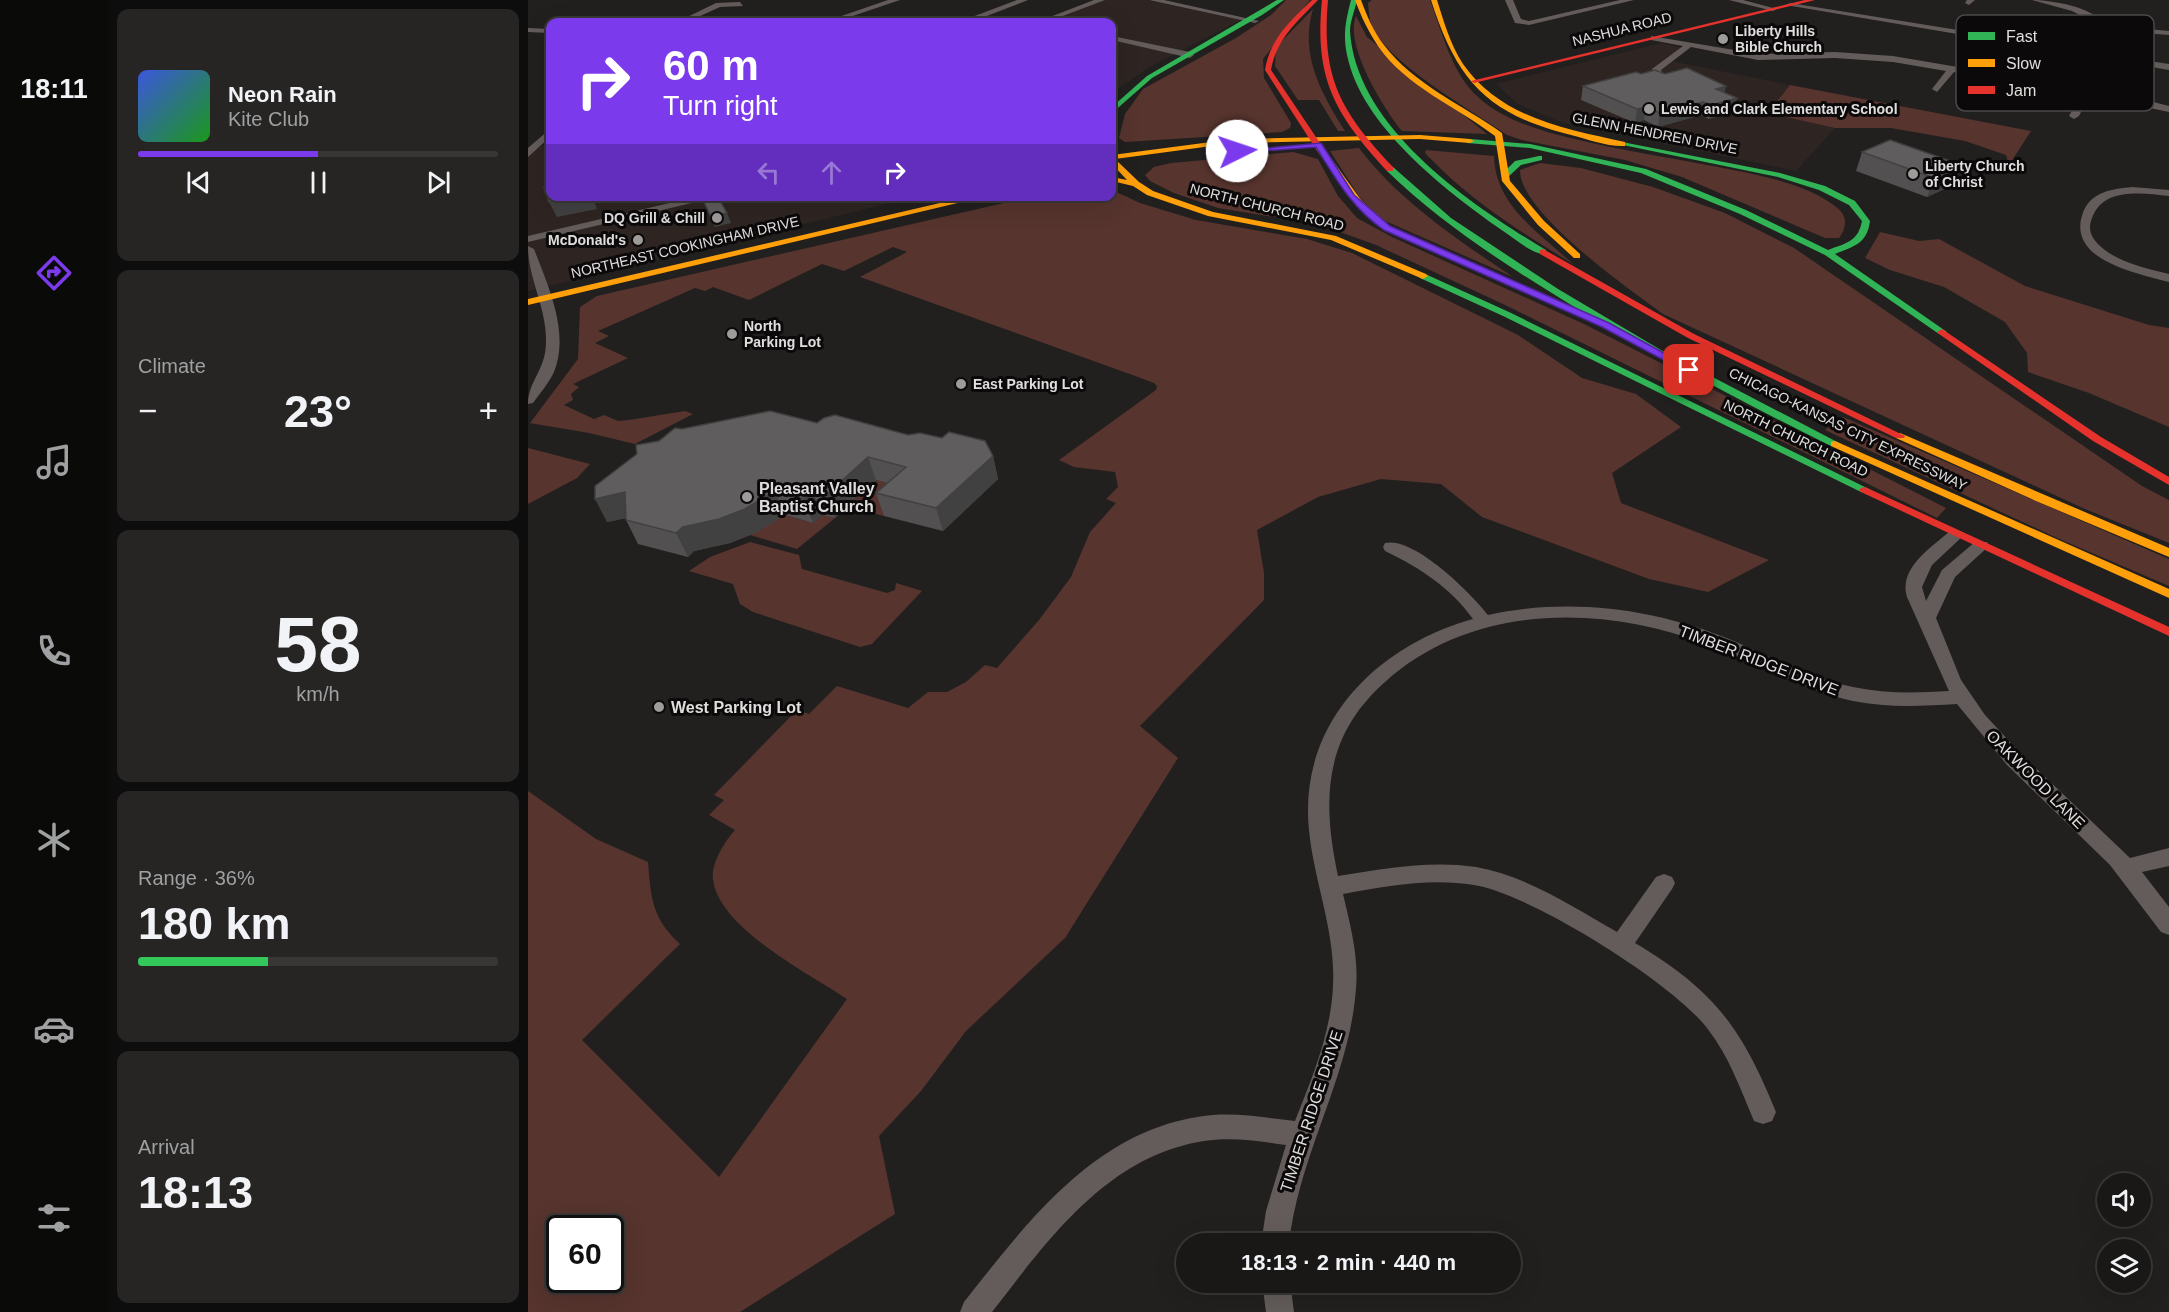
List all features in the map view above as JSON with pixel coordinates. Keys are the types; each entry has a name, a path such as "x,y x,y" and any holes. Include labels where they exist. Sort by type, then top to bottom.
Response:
{"main road":[{"path":"1117,99 1144,80 1255,21 1281,0"},
{"path":"1315,0 1276,37 1268,57 1268,70 1322,141 1351,197 1371,217 1387,228 1606,325"},
{"name":"CHICAGO-KANSAS CITY EXPRESSWAY","path":"1325,0 1319,36 1326,76 1354,126 1394,173 1460,231 1606,325 1731,392 1961,503 2169,594"},
{"path":"1356,0 1372,39 1384,53 1412,76 1487,124 1499,135 1506,181 1541,223 1634,308"},
{"name":"CHICAGO-KANSAS CITY EXPRESSWAY","path":"1356,0 1347,16 1348,53 1363,90 1412,153 1493,222 1634,308 1946,457 2169,553"},
{"name":"GLENN HENDREN DRIVE","path":"1434,0 1450,47 1488,97 1505,109 1550,128 1595,140 1782,175 1842,196 1862,214 1866,223 1865,229 1862,237 1853,244 1828,253"},
{"name":"NASHUA ROAD","path":"1474,81 1812,0"},
{"path":"1116,162 1322,141"},
{"path":"1116,143 1137,148 1167,148 1322,141 1424,142 1597,159 1643,171 1686,188 1828,253 2097,439 2169,482"},
{"path":"1116,161 1167,148"},
{"path":"1502,148 1539,158 1686,188"},
{"path":"1505,175 1518,163 1539,158"},
{"name":"NORTH CHURCH ROAD","path":"1116,165 1136,184 1150,193 1211,214 1333,238 1418,274 1516,318 1956,535 2169,632"},
{"path":"1116,180 1136,184"},
{"name":"NORTHEAST COOKINGHAM DRIVE","path":"831,230 870,216 925,201"},
{"name":"NORTHEAST COOKINGHAM DRIVE","path":"528,300 963,201"}],"street":[{"path":"840,18 896,0"},
{"path":"976,17 1024,0"},
{"path":"1054,18 1101,0"},
{"path":"1153,0 1255,21"},
{"path":"1174,4 1183,0"},
{"path":"1509,0 1518,21 1529,23 1630,0"},
{"path":"1733,0 1773,9"},
{"path":"2036,0 2087,15"},
{"path":"688,18 716,2 740,4"},
{"path":"1790,5 1956,32"},
{"path":"528,30 546,31"},
{"path":"2154,32 2169,33"},
{"path":"1654,38 1758,57 1861,56 1956,70"},
{"path":"1116,39 1190,55"},
{"path":"1660,78 1656,69 1689,45"},
{"path":"2154,65 2169,67"},
{"path":"1937,89 1952,69"},
{"path":"2154,106 2169,109"},
{"path":"2074,116 2076,111"},
{"path":"528,154 533,142 546,134"},
{"path":"2169,193 2135,191 2101,197 2091,206 2083,225 2091,243 2109,256 2140,270 2169,278"},
{"path":"528,232 642,208 692,201"},
{"path":"528,239 644,215 669,206"},
{"path":"528,249 546,297 552,352 547,371 528,399"},
{"name":"OAKWOOD LANE","path":"1956,535 1926,562 1913,584 1918,602 1927,618 1946,667 1962,697 1983,726 2008,754 2125,868 2169,925"},
{"path":"1927,618 1948,574 1981,546"},
{"path":"1391,547 1435,569 1452,581 1465,594 1484,622"},
{"name":"TIMBER RIDGE DRIVE","path":"1276,1233 1281,1199 1334,1046 1345,987 1343,954 1317,817 1318,794 1326,754 1341,722 1373,681 1400,660 1433,641 1484,622 1539,613 1569,612 1629,617 1686,630 1805,679 1852,694 1905,700 1962,697"},
{"path":"2125,868 2169,857"},
{"path":"1329,887 1417,873 1476,876 1531,894 1668,975 1712,1014 1734,1043 1751,1076 1763,1112"},
{"path":"1620,946 1664,883"},
{"path":"974,1312 1048,1219 1073,1192 1104,1168 1141,1147 1172,1136 1204,1129 1239,1128 1303,1135"},
{"path":"1277,1293 1280,1312"}],"shaded area":[{"path":"1096,0 1146,0 1241,20 1149,67 1116,90 1116,18 1046,18"},
{"path":"1286,0 1310,0 1263,59 1264,78 1291,123 1290,128 1282,132 1125,142 1119,138 1125,114 1143,89 1236,38 1271,15"},
{"path":"1372,0 1430,0 1461,77 1478,97 1512,119 1570,138 1740,171 1792,184 1823,198 1840,210 1845,222 1842,234 1839,238 1825,238 1682,177 1625,160 1507,135 1416,73 1385,45 1371,25 1368,3"},
{"path":"1313,9 1309,26 1311,58 1321,88 1345,131 1338,131 1319,100 1298,100 1275,66 1276,47"},
{"path":"1356,16 1367,37 1487,134 1402,131 1376,93 1361,59 1354,28"},
{"name":"Lewis and Clark Elementary School","path":"1661,43 1682,48 1666,60 1790,85 1769,113 1835,128 1796,171 1561,122 1518,104 1496,84"},
{"path":"1790,85 2031,131 2009,165 2006,155 1965,141 1891,128 1835,128 1768,113"},
{"path":"546,145 546,201 899,201 528,291 528,154 540,146"},
{"path":"1359,148 1392,185 1430,219 1513,277 1383,220 1360,198 1330,151"},
{"path":"1426,150 1494,156 1496,173 1510,204 1533,229 1573,264 1514,227 1476,199 1441,169 1425,153"},
{"path":"1293,152 1318,159 1338,196 1357,218 1392,237 1584,324 1946,508 1937,518 1503,304 1376,245 1318,224 1218,208 1174,193 1150,181 1145,175 1154,167 1171,163"},
{"path":"1540,163 1581,168 1653,187 1725,213 1794,248 2142,486 2169,500 2169,543 2085,509 1663,314 1578,248 1537,207 1524,187 1520,170"},
{"path":"1116,192 1140,203 1196,220 1307,239 1352,253 1518,335 1582,378 1636,394 1681,427 1612,473 1621,503 1769,560 1708,592 1649,579 1482,517 1441,484 1381,479 1318,497 1257,530 1264,573 1264,600 1140,726 1178,758 1065,938 966,1031 921,1091 879,1136 895,1214 740,1312 528,1312 528,791 596,839 648,862 650,887 658,916 680,944 582,1040 719,1177 847,999 768,948 731,915 719,897 713,879 714,866 723,846 735,830 709,815 724,800 714,795 797,710 809,714 837,686 908,708 928,692 947,692 966,682 985,665 997,668 1039,620 1071,577 1090,532 1116,503 1106,499 1118,487 1115,472 1074,467 1059,460 1156,390 1157,386 1138,377 860,277 907,252 893,247 844,271 822,264 749,300 713,287 705,291 695,288 598,331 609,336 595,343 628,358 573,384 579,387 571,394 573,400 564,405 594,419 604,415 618,421 685,411 693,414 635,444 530,423 578,359 580,307 597,296 1004,203 1015,201 1116,201"},
{"path":"1880,232 1919,241 1939,239 2025,286 2149,325 2169,328 2169,427 2089,393 2028,372 2027,353 2005,322 1944,287 1890,270 1865,258"},
{"path":"1843,417 2169,559 2169,586 2057,538 1825,430"},
{"path":"528,448 590,464 577,478 528,504"},
{"path":"876,480 914,490 884,516 847,507"},
{"path":"785,515 813,523 822,515 835,518 797,549 750,535"},
{"path":"750,542 799,555 802,569 887,593 895,590 896,583 922,591 872,644 860,647 753,612 740,604 733,584 689,571 710,557"}],"building":[{"path":"1687,68 1726,86 1716,89 1737,98 1712,105 1703,102 1660,113 1646,107 1637,109 1583,86 1636,72 1641,74 1655,70 1665,74"},
{"path":"1890,140 1962,165 1934,178 1862,152"},
{"path":"720,201 727,213 711,217 704,202"},
{"name":"Pleasant Valley Baptist Church","path":"770,411 817,423 835,415 908,435 920,433 942,438 949,432 985,441 993,456 936,508 876,493 906,467 868,457 826,495 813,491 804,499 775,491 745,509 719,519 683,527 676,533 626,520 625,492 595,499 595,486 637,454 636,445 659,441 675,428 682,429"}],"traffic: fast":[{"path":"1116,107 1149,77 1281,0"},
{"path":"1354,0 1347,31 1352,64 1367,97 1390,129 1419,160 1483,214 1543,252"},
{"path":"1470,141 1530,146 1643,171 1743,212 1828,253 1942,332"},
{"path":"1622,144 1780,175 1822,188 1852,203 1866,221 1864,234 1854,243 1828,253"},
{"path":"1505,175 1518,163 1539,158"},
{"path":"1390,169 1448,220 1555,291 1693,371 1835,444"},
{"path":"1423,276 1506,314 1865,490"}],"traffic: slow":[{"path":"1358,0 1368,26 1381,47 1398,64 1416,79 1499,135 1506,181 1541,223 1577,256"},
{"path":"1434,0 1445,35 1460,64 1479,87 1501,105 1555,129 1622,144"},
{"path":"1116,156 1234,141 1420,137 1470,141"},
{"path":"1320,149 1358,202 1387,228 1515,285"},
{"path":"1116,164 1136,184 1150,193 1211,214 1333,238 1423,276"},
{"path":"1116,180 1136,184"},
{"path":"528,302 962,201"},
{"path":"1900,436 2040,499 2169,553"},
{"path":"1835,444 2169,594"}],"traffic: jam":[{"path":"1315,0 1278,39 1268,70 1320,149"},
{"path":"1325,0 1323,51 1334,93 1357,131 1390,169"},
{"path":"1474,81 1812,0"},
{"path":"1543,252 1691,336 1900,436"},
{"path":"1942,332 2097,439 2169,482"},
{"path":"1865,490 2169,632"}],"place":[{"name":"Liberty Hills Bible Church","path":"1723,39"},
{"name":"Lewis and Clark Elementary School","path":"1649,109"},
{"name":"Liberty Church of Christ","path":"1913,174"},
{"name":"DQ Grill & Chill","path":"717,218"},
{"name":"McDonald's","path":"638,240"},
{"name":"North Parking Lot","path":"732,334"},
{"name":"East Parking Lot","path":"961,384"},
{"name":"Pleasant Valley Baptist Church","path":"747,497"},
{"name":"West Parking Lot","path":"659,707"}],"route":[{"path":"1237,151 1318,145 1351,197 1371,217 1387,228 1606,325 1689,370"}]}
